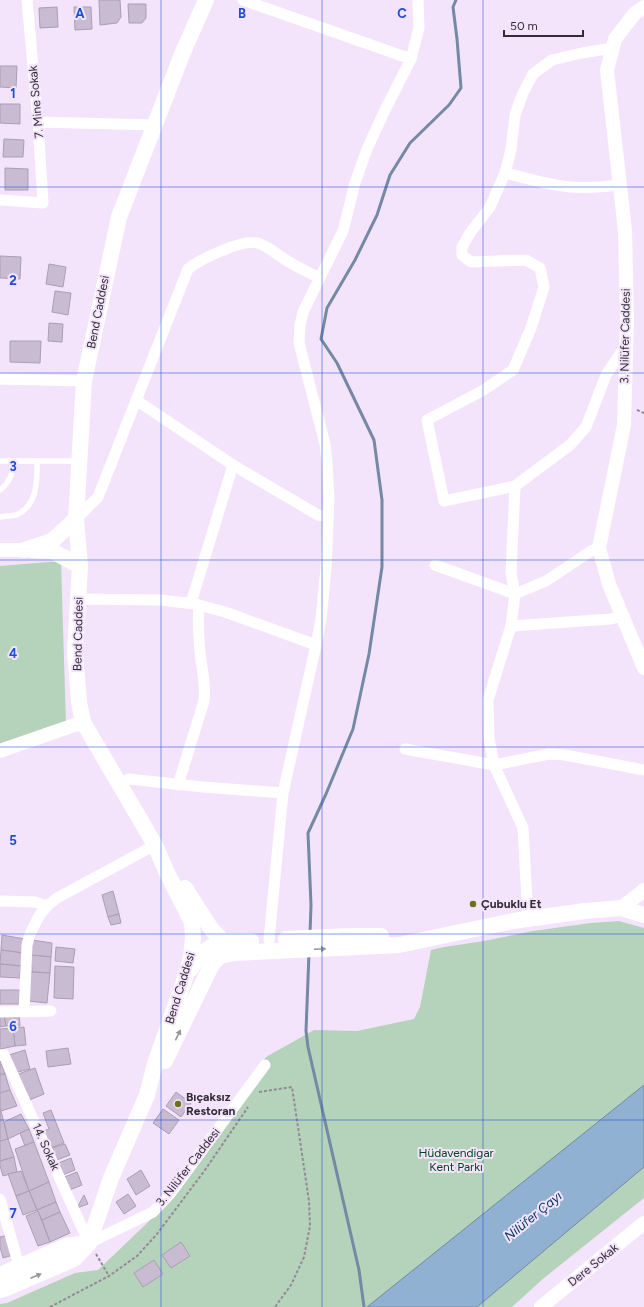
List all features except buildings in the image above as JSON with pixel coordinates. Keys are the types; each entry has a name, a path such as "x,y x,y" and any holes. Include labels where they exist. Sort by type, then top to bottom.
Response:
{"main road":[{"name":"Bend Caddesi","path":"0,1290 74,1259 89,1243 111,1178 147,1095 154,1064 191,957 193,938 192,922 167,873 155,845 83,722 79,702 75,652 80,566 76,518 84,381 118,217 183,52 206,0"},
{"path":"24,550 52,541 76,518"},
{"path":"24,550 52,551 80,566"},
{"path":"147,1095 163,1066 212,964 220,956 219,943 172,867 155,845"},
{"path":"192,922 202,936 219,943 289,944 436,937 528,919 585,911 621,908 644,915"},
{"path":"184,980 203,951 219,943 269,940 289,944"},
{"path":"0,1275 66,1246 89,1243"}],"street":[{"name":"7. Mine Sokak","path":"0,200 43,203 38,122 27,0"},
{"path":"243,0 411,59"},
{"path":"269,940 283,793 321,619 326,568 328,480 325,444 301,351 299,334 300,325 303,312 343,231 355,183 367,149 411,59 419,28 418,0"},
{"name":"3. Nilüfer Caddesi","path":"644,7 635,13 614,39 607,70 625,231 626,345 624,425 599,548 609,584 644,668"},
{"path":"612,48 552,60 533,74 523,93 515,115 511,150 505,173 490,207 470,233 462,247 462,256 471,262 526,260 540,268 544,287 531,328 513,370 482,391 428,420 444,501 515,486 570,445 586,427 606,375 626,345"},
{"path":"38,122 155,125"},
{"path":"505,173 539,182 569,187 620,185"},
{"path":"76,518 98,496 188,269 215,254 249,242 258,243 319,278"},
{"path":"0,379 84,381"},
{"path":"136,400 234,465 318,515 327,517"},
{"path":"178,785 205,696 198,616 195,604 234,465"},
{"path":"515,486 511,573 515,594 511,626 488,700 489,738 494,765 523,828 528,919"},
{"path":"435,565 515,594 546,581 591,551 599,548"},
{"path":"0,550 24,550"},
{"path":"78,599 160,600 195,604 225,612 316,645"},
{"path":"511,626 611,620 623,616"},
{"path":"0,751 83,722"},
{"path":"405,749 494,765 549,754 565,755 644,770"},
{"path":"119,783 129,779 178,785 283,793"},
{"path":"24,1012 27,944 34,925 47,906 67,892 155,845"},
{"path":"621,908 644,890"},
{"path":"0,901 35,902 47,906"},
{"path":"0,1012 51,1011"},
{"name":"14. Sokak","path":"0,1056 4,1055 89,1243"},
{"name":"3. Nilüfer Caddesi","path":"89,1243 153,1212 170,1194 265,1065"},
{"path":"0,1199 19,1266"},
{"name":"Dere Sokak","path":"542,1307 644,1223"}],"lane":[{"path":"0,461 79,461"},
{"path":"0,490 11,476 14,461"},
{"path":"0,516 15,515 27,507 36,489 37,461"}],"path":[{"path":"255,1098 259,1092 292,1087 309,1201 310,1226 304,1257 291,1285 274,1307"},
{"path":"50,1307 109,1276 137,1256 157,1234 217,1154 251,1104"},
{"path":"89,1243 109,1276"}],"green space":[{"path":"61,561 66,725 0,744 0,566"},
{"name":"Hüdavendigar Kent Parkı","path":"619,921 644,928 644,1198 544,1278 512,1307 0,1307 0,1304 7,1303 75,1273 98,1270 167,1204 266,1057 314,1030 357,1031 414,1019 420,1007 431,950 533,931 591,923"}],"water":[{"name":"Nilüfer Çayı","path":"644,1085 644,1167 477,1307 367,1307"}],"waterway":[{"path":"310,934 311,905 308,833 353,729 369,654 382,567 382,500 374,440 337,363 321,339 327,308 355,260 377,215 390,175 410,143 449,105 461,88 453,7 456,0"},
{"path":"309,953 306,1031 308,1047 359,1270 364,1307"}],"place":[{"name":"Çubuklu Et","path":"473,904"},
{"name":"Bıçaksız Restoran","path":"178,1104"}]}
